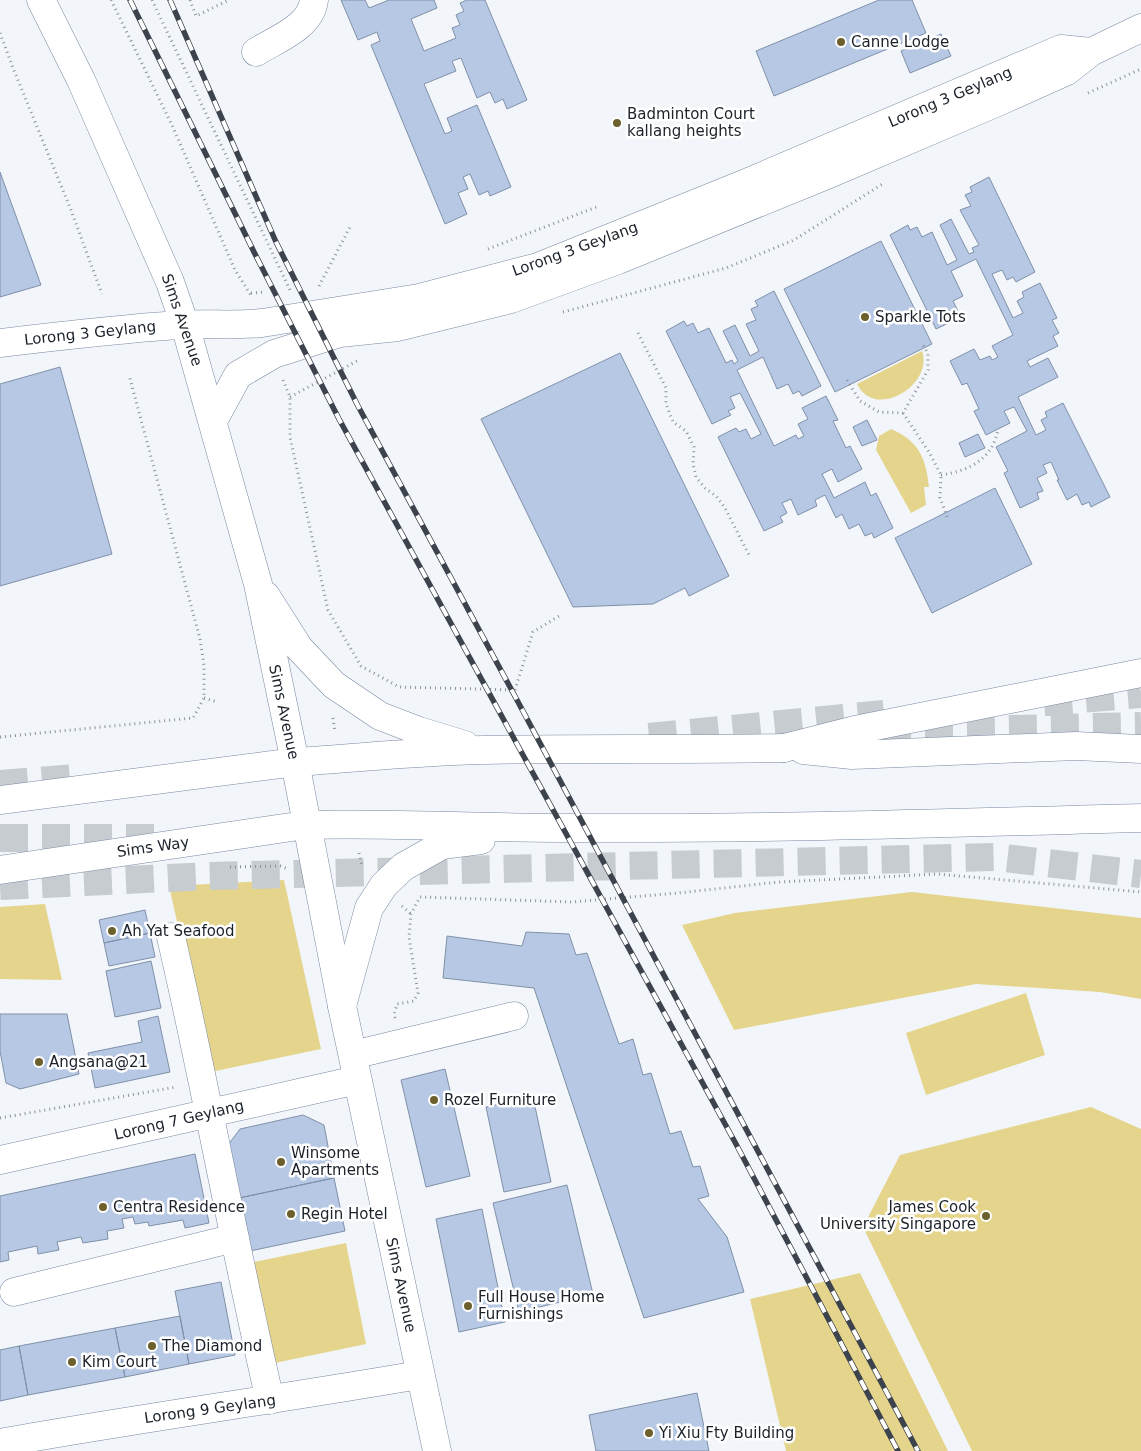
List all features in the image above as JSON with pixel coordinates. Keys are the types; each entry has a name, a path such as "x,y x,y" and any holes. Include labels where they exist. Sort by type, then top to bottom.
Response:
{"main road":[{"name":"Sims Avenue","path":"41,0 81,80 170,282 186,325 258,584 295,762 342,1006 419,1375 437,1451"},
{"path":"256,52 306,20 314,0"},
{"name":"Lorong 3 Geylang","path":"0,343 114,329 186,325 236,326 262,323 418,298 538,267 744,184 996,90 1067,71 1091,52 1141,28"},
{"name":"Lorong 3 Geylang","path":"213,421 238,375 274,354 340,333 398,327 511,299 618,260 829,174 996,90"},
{"path":"258,584 299,648 334,685 380,716 419,731 483,750"},
{"path":"784,748 855,730 1141,673"},
{"path":"0,800 295,762 483,750 784,748 852,755 1076,746 1141,748"},
{"path":"342,1006 369,908 384,885 403,867 442,845 574,828 1141,818"},
{"name":"Sims Way","path":"0,870 306,825 352,824 574,828"},
{"path":"171,937 270,1400"},
{"name":"Lorong 7 Geylang","path":"1,1157 210,1113 355,1067 401,1043 514,1016"},
{"path":"14,1292 235,1238"},
{"name":"Lorong 9 Geylang","path":"0,1442 419,1375"}],"path":[{"path":"111,0 172,125 235,270 251,293"},
{"path":"152,0 290,290 299,290"},
{"path":"190,0 196,16 229,0"},
{"path":"0,33 71,210 102,294"},
{"path":"480,252 599,206"},
{"path":"324,287 318,288 350,227"},
{"path":"638,333 666,388 666,404 673,422 686,432 694,447 693,464 696,477 725,508 750,557"},
{"path":"903,413 928,370 928,354 922,342"},
{"path":"0,737 193,718 204,698 204,665 200,640 129,375"},
{"path":"847,380 860,401 879,412 903,413"},
{"path":"290,397 289,432 328,610 362,666 399,687 515,690 533,632 559,616"},
{"path":"903,413 929,452 941,475 940,498 948,520"},
{"path":"941,475 958,472 978,462 996,443 998,429"},
{"path":"204,698 217,702"},
{"path":"222,867 280,866 291,870"},
{"path":"401,1043 394,1015 397,1004 414,1001 418,993 410,937 411,914 420,897 572,902 779,882 936,874 1141,892"},
{"path":"0,1118 203,1082"}],"shaded area":[{"path":"922,351 923,364 919,376 901,394 889,399 876,399 865,395 857,384"},
{"path":"891,429 915,445 926,467 929,487 924,487 926,505 911,513 876,450 879,436"},
{"path":"284,880 321,1049 211,1072 169,886"},
{"path":"912,892 1141,918 1141,999 1100,992 976,984 734,1030 682,925 735,913"},
{"path":"45,904 62,980 0,979 0,907"},
{"path":"1026,993 1045,1055 926,1095 906,1033"},
{"path":"1091,1107 1141,1129 1141,1451 972,1451 863,1227 900,1155"},
{"path":"346,1243 366,1344 270,1364 249,1263"},
{"path":"860,1273 948,1451 786,1451 750,1299"}],"building":[{"path":"341,0 365,0 369,8 389,0 434,0 437,8 411,19 424,51 456,38 452,28 460,25 456,15 464,11 460,3 467,0 485,0 527,100 507,109 503,99 495,103 490,92 477,98 461,58 452,61 456,71 424,84 445,134 452,131 447,118 477,105 511,187 490,196 488,191 479,195 470,174 463,177 468,189 458,193 467,214 445,224 371,45 380,41 377,32 358,40"},
{"name":"Canne Lodge","path":"879,0 912,0 926,33 774,96 756,51"},
{"path":"941,34 951,56 910,73 901,51"},
{"path":"0,172 41,285 0,297"},
{"path":"989,177 1035,272 1016,282 1013,277 1007,280 1002,270 992,274 1013,318 1023,313 1017,301 1024,297 1022,292 1040,283 1057,318 1052,320 1059,333 1053,336 1058,346 1027,361 1030,367 1048,358 1058,377 1018,397 1036,435 1046,430 1041,420 1047,417 1045,412 1063,403 1110,497 1091,507 1089,502 1082,505 1077,494 1067,500 1051,462 1043,465 1047,473 1037,478 1043,491 1037,493 1039,499 1020,508 1004,473 1008,471 996,447 1027,431 1014,407 1004,411 1010,423 986,435 974,411 979,409 967,383 962,385 950,361 974,349 980,360 990,356 992,360 998,357 992,346 1013,335 976,259 951,271 963,296 953,301 958,311 952,315 955,320 936,329 890,235 908,225 910,230 917,227 922,237 932,232 947,265 957,260 940,225 951,219 969,254 974,252 972,248 979,245 960,210 971,206 965,195 972,192 970,187"},
{"path":"881,241 932,344 835,392 784,289"},
{"path":"774,291 821,386 802,396 799,391 793,394 788,384 777,389 763,357 737,370 774,446 796,435 798,439 804,436 798,424 808,419 802,408 826,396 838,420 833,421 846,448 850,446 862,469 838,482 832,469 822,474 834,498 865,482 871,496 876,493 893,528 874,538 872,533 865,536 859,524 849,529 842,514 836,518 825,495 815,500 817,506 798,515 791,499 782,503 787,513 780,517 783,522 764,531 718,437 736,428 739,432 746,429 751,439 761,434 740,393 730,397 735,408 728,411 731,415 712,424 666,331 684,321 687,326 693,323 698,333 709,328 726,363 732,360 734,364 738,361 723,331 735,325 750,356 759,351 746,324 756,320 751,309 758,306 755,301"},
{"path":"620,353 729,576 689,596 685,588 653,604 573,607 481,419"},
{"path":"60,367 112,554 0,586 0,384"},
{"path":"867,420 877,440 862,446 853,427"},
{"path":"978,434 985,448 965,457 959,443"},
{"path":"995,488 1032,564 932,613 895,538"},
{"path":"145,910 150,933 104,943 99,920"},
{"path":"526,932 569,934 576,955 587,953 619,1044 633,1039 643,1075 651,1073 670,1134 681,1131 693,1167 700,1166 709,1196 698,1199 727,1237 744,1292 644,1318 534,988 443,978 447,936 522,946"},
{"path":"150,933 155,957 109,966 104,943"},
{"path":"151,961 161,1008 115,1017 106,971"},
{"name":"Angsana@21","path":"0,1014 67,1014 79,1074 20,1089 6,1083 0,1051"},
{"path":"158,1016 170,1072 95,1088 88,1053 142,1042 138,1021"},
{"path":"445,1069 470,1176 426,1187 401,1080"},
{"path":"533,1097 551,1182 504,1192 486,1107"},
{"name":"Winsome Apartments","path":"303,1115 324,1125 334,1178 239,1198 228,1145 240,1129"},
{"name":"Centra Residence","path":"195,1154 209,1223 185,1228 183,1220 149,1226 148,1222 135,1224 133,1217 122,1219 124,1228 107,1231 108,1239 83,1243 81,1237 57,1242 59,1250 38,1254 37,1246 8,1252 9,1260 0,1262 0,1196"},
{"path":"334,1178 345,1231 250,1251 239,1198"},
{"path":"567,1185 593,1294 519,1312 493,1203"},
{"path":"482,1209 505,1322 459,1332 436,1219"},
{"path":"221,1282 235,1355 189,1364 175,1291"},
{"name":"The Diamond","path":"180,1316 189,1364 125,1377 115,1328"},
{"name":"Kim Court","path":"115,1328 125,1377 28,1395 19,1346"},
{"path":"19,1346 28,1395 0,1401 0,1350"},
{"name":"Yi Xiu Fty Building","path":"697,1393 709,1451 596,1451 589,1415"}],"tunnel":[{"path":"1044,702 1141,694"},
{"path":"649,737 884,714"},
{"path":"883,732 1141,726"},
{"path":"0,784 76,778"},
{"path":"0,838 161,838"},
{"path":"0,886 209,876 996,857 1141,874"}],"railway":[{"path":"130,0 254,252 339,419 736,1144 898,1451"},
{"path":"170,0 276,242 358,406 918,1451"}],"place":[{"name":"Canne Lodge","path":"841,42"},
{"name":"Badminton Court kallang heights","path":"617,123"},
{"name":"Sparkle Tots","path":"865,317"},
{"name":"Ah Yat Seafood","path":"112,931"},
{"name":"Angsana@21","path":"39,1062"},
{"name":"Rozel Furniture","path":"434,1100"},
{"name":"Winsome Apartments","path":"281,1162"},
{"name":"Centra Residence","path":"103,1207"},
{"name":"Regin Hotel","path":"291,1214"},
{"name":"James Cook University Singapore","path":"986,1216"},
{"name":"Full House Home Furnishings","path":"468,1306"},
{"name":"The Diamond","path":"152,1346"},
{"name":"Kim Court","path":"72,1362"},
{"name":"Yi Xiu Fty Building","path":"649,1433"}]}
